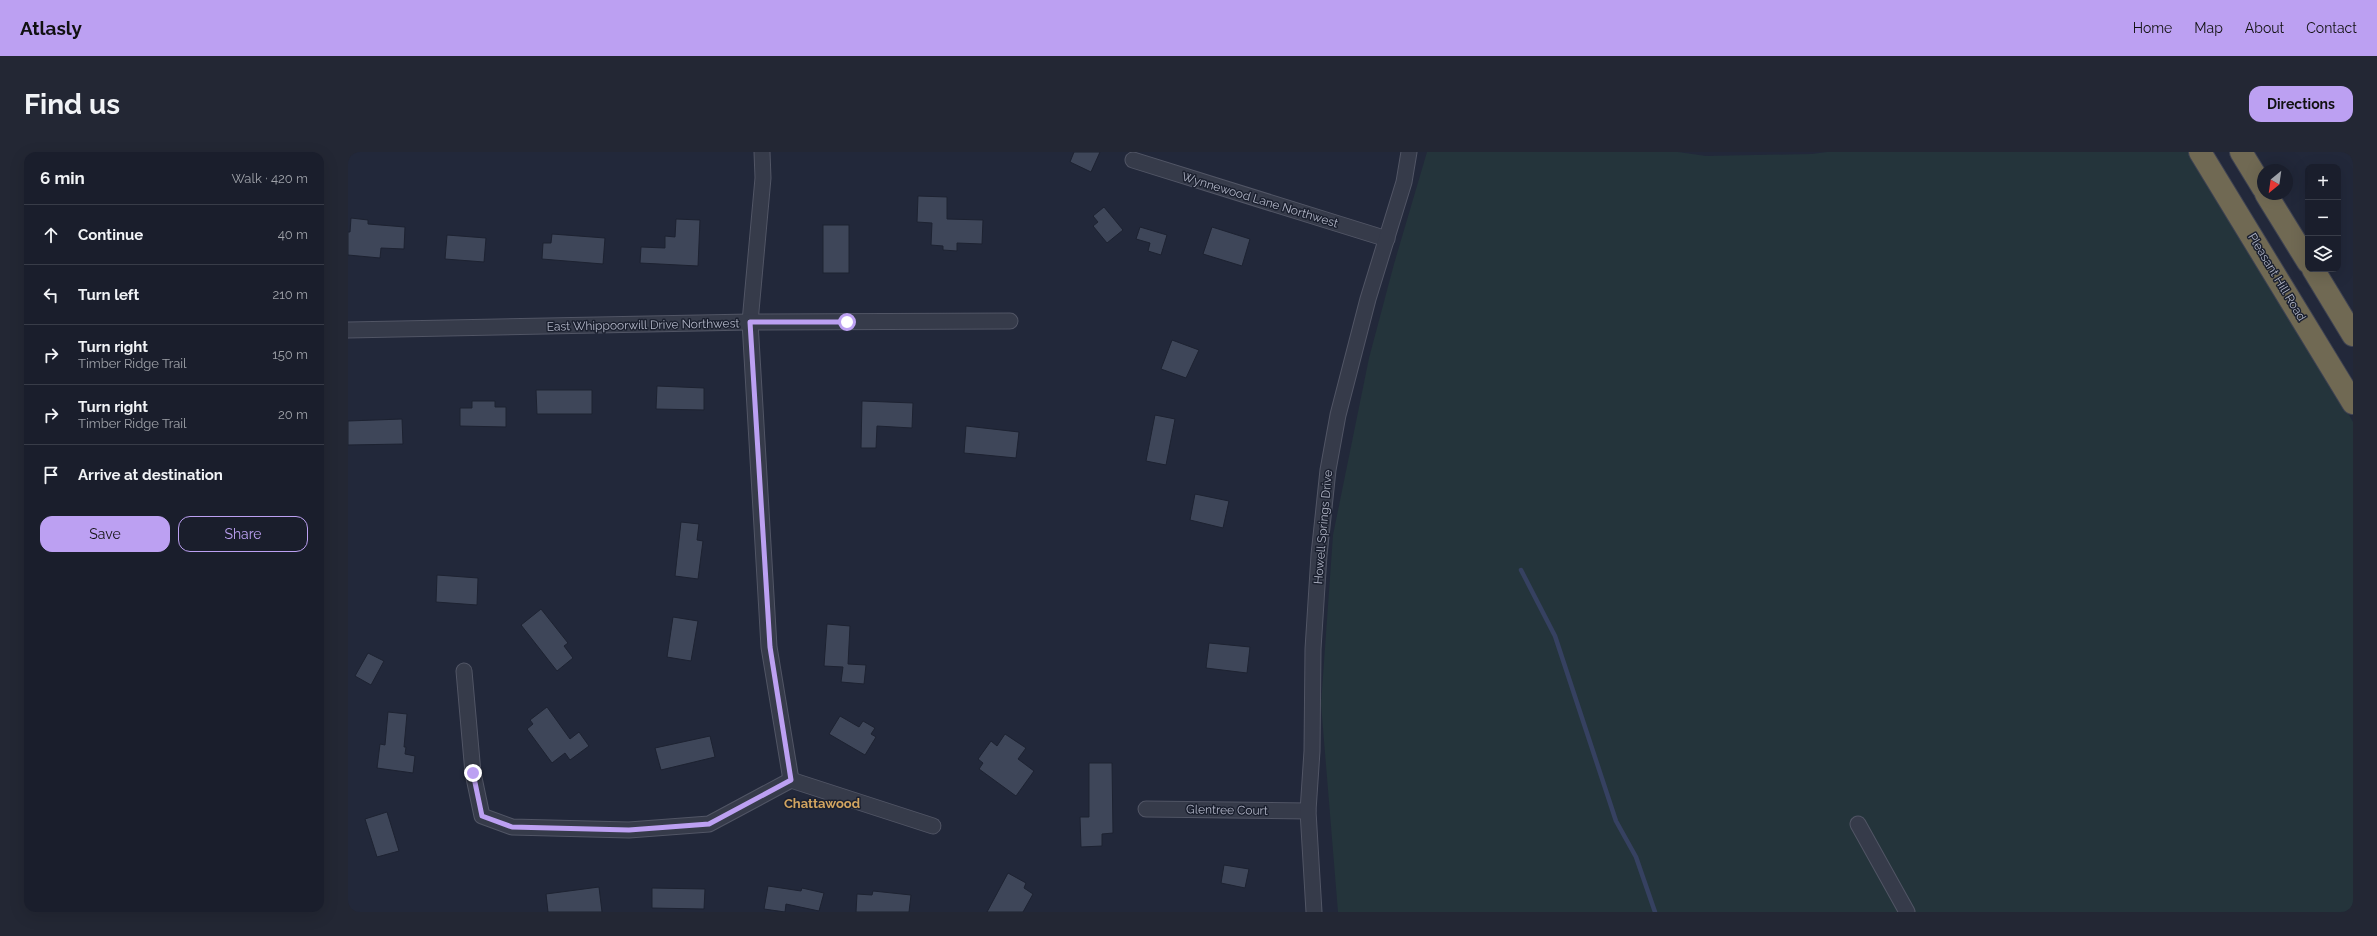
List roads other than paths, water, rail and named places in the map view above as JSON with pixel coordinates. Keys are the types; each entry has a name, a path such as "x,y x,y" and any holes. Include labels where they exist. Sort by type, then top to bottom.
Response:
{"highway":[{"name":"Pleasant Hill Road","path":"2200,152 2353,403"},
{"path":"2241,152 2257,178"},
{"path":"2270,200 2305,257"},
{"path":"2314,272 2353,335"}],"street":[{"path":"762,152 764,178 750,322 770,647 791,780"},
{"name":"Howell Springs Drive","path":"1314,912 1308,812 1312,751 1313,648 1319,555 1328,470 1338,415 1368,299 1404,182 1409,152"},
{"name":"Wynnewood Lane Northwest","path":"1133,160 1387,239"},
{"name":"East Whippoorwill Drive Northwest","path":"348,330 750,322 1010,321"},
{"path":"464,671 473,773 482,816 512,827 629,830 709,824 791,780 933,826"},
{"name":"Glentree Court","path":"1146,809 1308,812"},
{"path":"1858,824 1907,912"}],"waterway":[{"path":"1521,570 1555,636 1616,821 1636,857 1655,912"}],"district":[{"name":"Chattawood","path":"822,803"}]}
